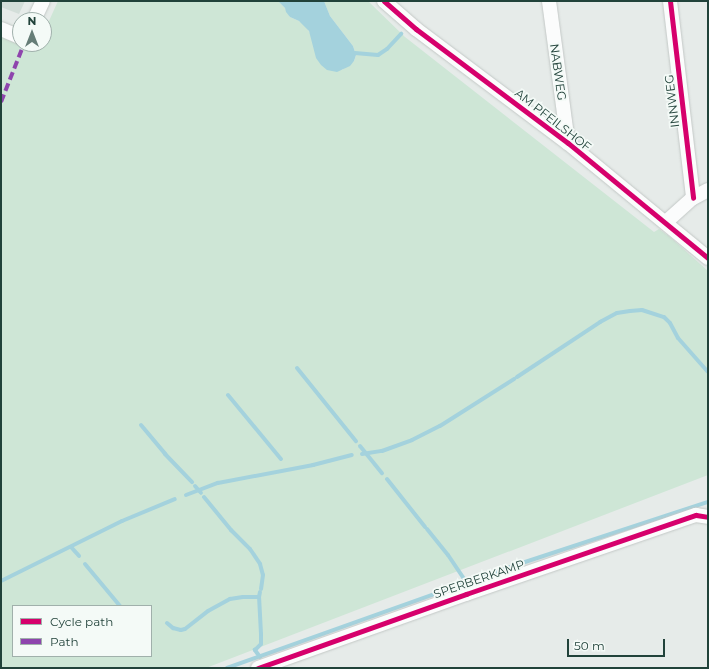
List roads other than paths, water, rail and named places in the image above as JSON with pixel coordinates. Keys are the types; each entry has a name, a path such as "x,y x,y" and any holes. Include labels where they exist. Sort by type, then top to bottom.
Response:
{"street":[{"path":"38,12 43,1"},
{"name":"AM PFEILSHOF","path":"384,1 416,29 568,144 666,222 708,258"},
{"name":"NABWEG","path":"549,1 568,144"},
{"name":"INNWEG","path":"670,1 693,198"},
{"path":"1,29 12,34"},
{"path":"666,222 693,198 708,190"},
{"name":"SPERBERKAMP","path":"258,668 466,594 696,515 708,517"}],"water":[{"path":"278,1 324,1 330,16 353,46 356,55 350,66 337,72 327,70 321,65 316,58 309,31 299,21 290,17 285,8"}],"waterway":[{"path":"355,53 378,55 387,49 401,34"},
{"path":"517,377 600,322 617,313 642,310 664,317 670,323 678,338 708,372"},
{"path":"297,368 356,441"},
{"path":"362,454 382,451 412,440 440,426 514,379"},
{"path":"228,395 281,459"},
{"path":"141,425 165,454 192,482"},
{"path":"360,446 382,473"},
{"path":"186,495 218,483 313,465 352,455"},
{"path":"387,479 425,527"},
{"path":"195,486 201,493"},
{"path":"204,497 231,530 250,549 260,564 263,575 261,589"},
{"path":"1,581 122,521 175,499"},
{"path":"227,668 519,564 708,502"},
{"path":"427,529 448,555 466,582"},
{"path":"71,547 79,556"},
{"path":"85,564 119,605"},
{"path":"260,592 261,644 255,650 260,657"},
{"path":"167,623 173,628 181,630 185,629 208,611 230,599 259,597"}]}
